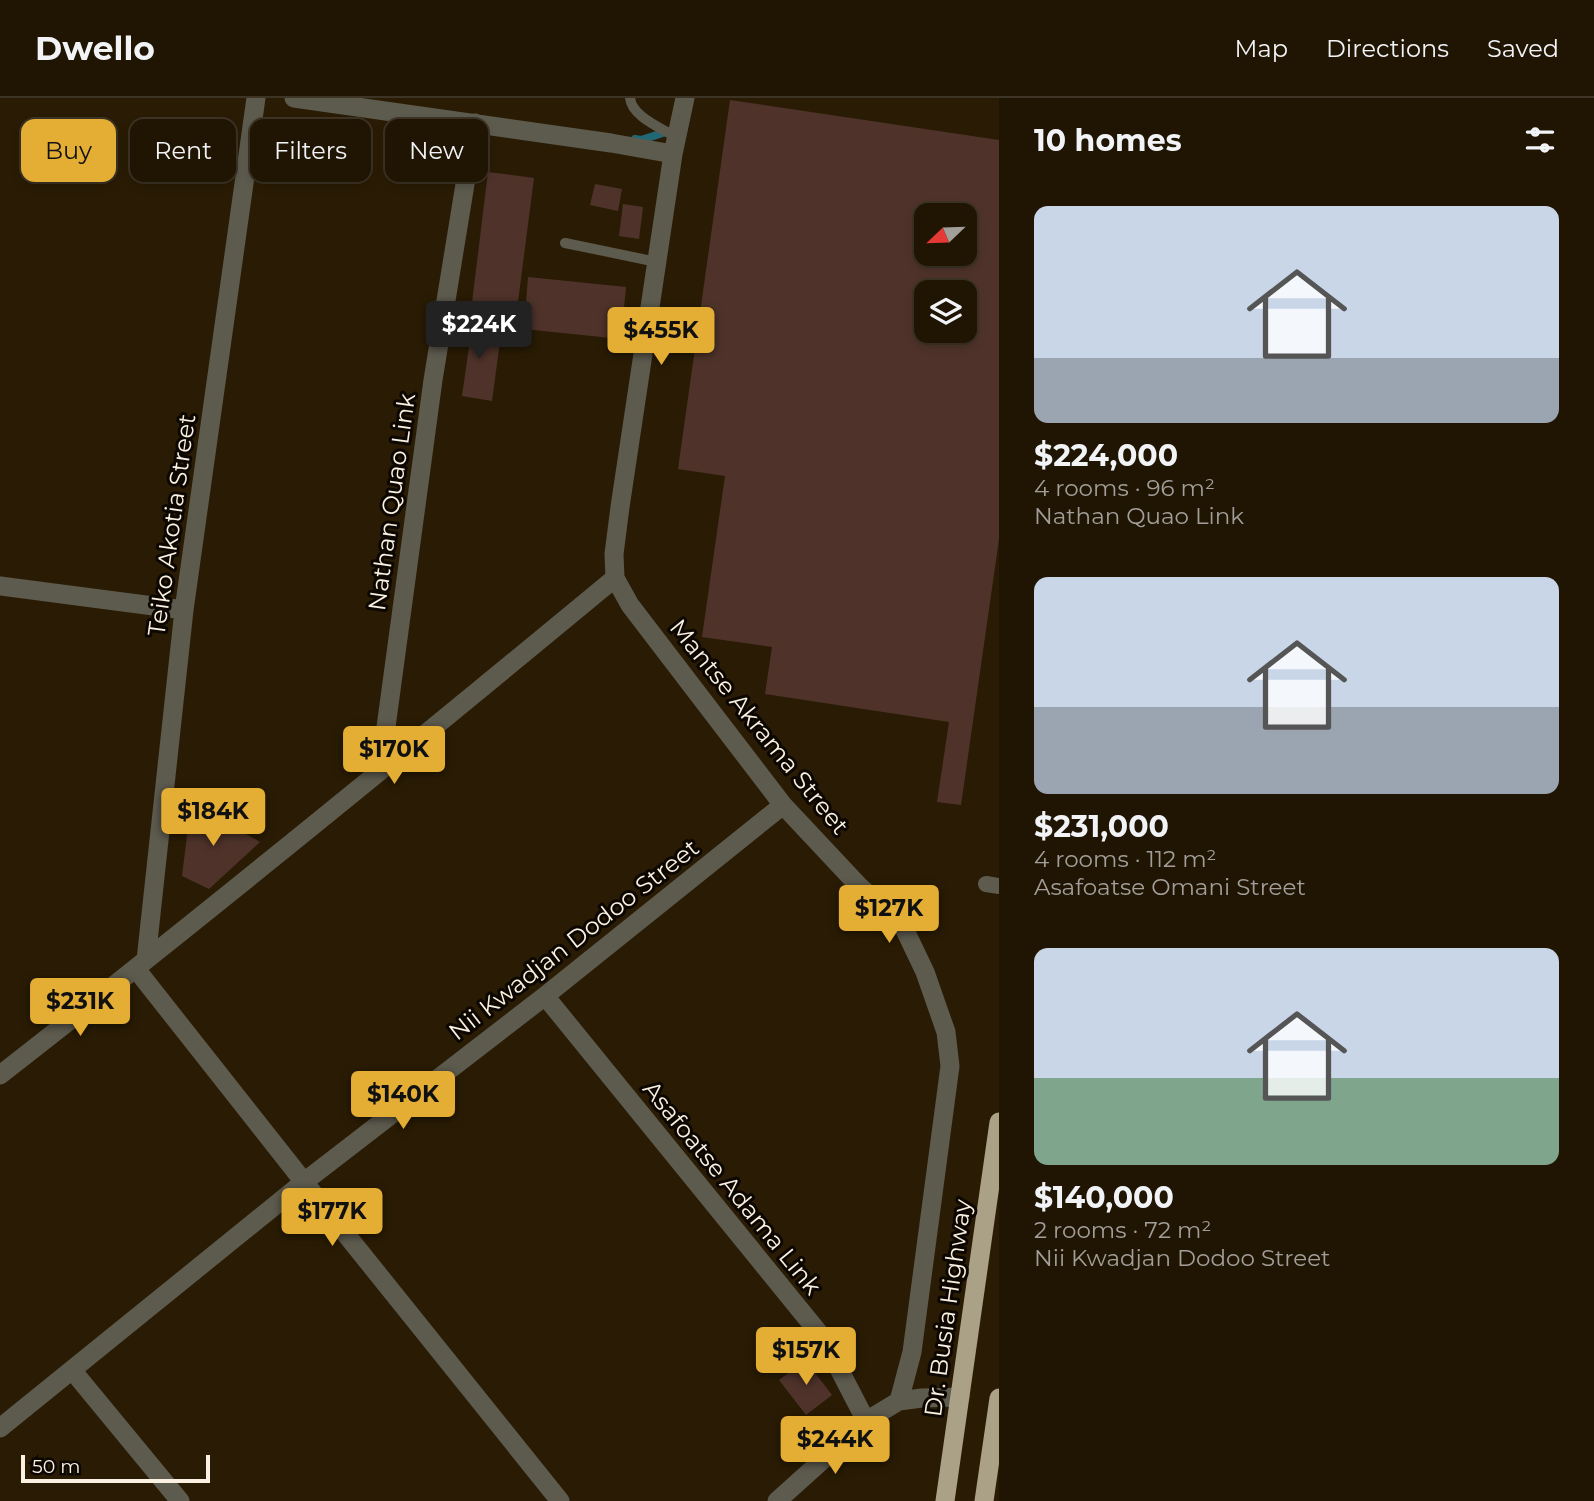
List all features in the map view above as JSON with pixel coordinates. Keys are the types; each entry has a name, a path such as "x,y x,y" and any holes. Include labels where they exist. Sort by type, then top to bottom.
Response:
{"highway":[{"name":"Dr. Busia Highway","path":"945,1501 999,1122"},
{"path":"984,1501 999,1398"}],"street":[{"name":"Teiko Akotia Street","path":"141,965 184,610 256,98"},
{"path":"294,98 446,119"},
{"path":"0,1075 390,764 615,578 614,554 620,507 675,146 685,98"},
{"path":"488,125 611,143 675,146"},
{"name":"Nathan Quao Link","path":"390,764 386,727 433,380 465,182"},
{"name":"Mantse Akrama Street","path":"615,578 630,605 783,805 859,886 903,926 925,972 946,1032 950,1066 912,1352 899,1401"},
{"path":"0,586 184,610"},
{"name":"Nii Kwadjan Dodoo Street","path":"0,1428 304,1182 545,996 783,805"},
{"path":"141,965 304,1182 560,1501"},
{"name":"Asafoatse Adama Link","path":"545,996 823,1338 866,1421"},
{"path":"72,1370 180,1501"},
{"path":"777,1501 866,1421 899,1401 960,1396"}],"lane":[{"path":"629,98 639,115 675,146"},
{"path":"565,243 657,262"}],"building":[{"path":"730,100 999,140 999,539 961,805 937,802 949,722 765,694 772,647 702,637 725,476 678,469"},
{"path":"488,172 534,178 515,325 470,319"},
{"path":"595,184 622,189 618,211 590,205"},
{"path":"623,204 643,207 639,239 619,236"},
{"path":"528,277 626,287 621,339 524,329"},
{"path":"453,327 501,334 492,401 462,396 469,347 451,345"},
{"path":"191,803 260,842 209,889 182,876"},
{"path":"805,1360 832,1395 806,1415 779,1380"}],"waterway":[{"path":"635,139 641,140 669,131"}]}
